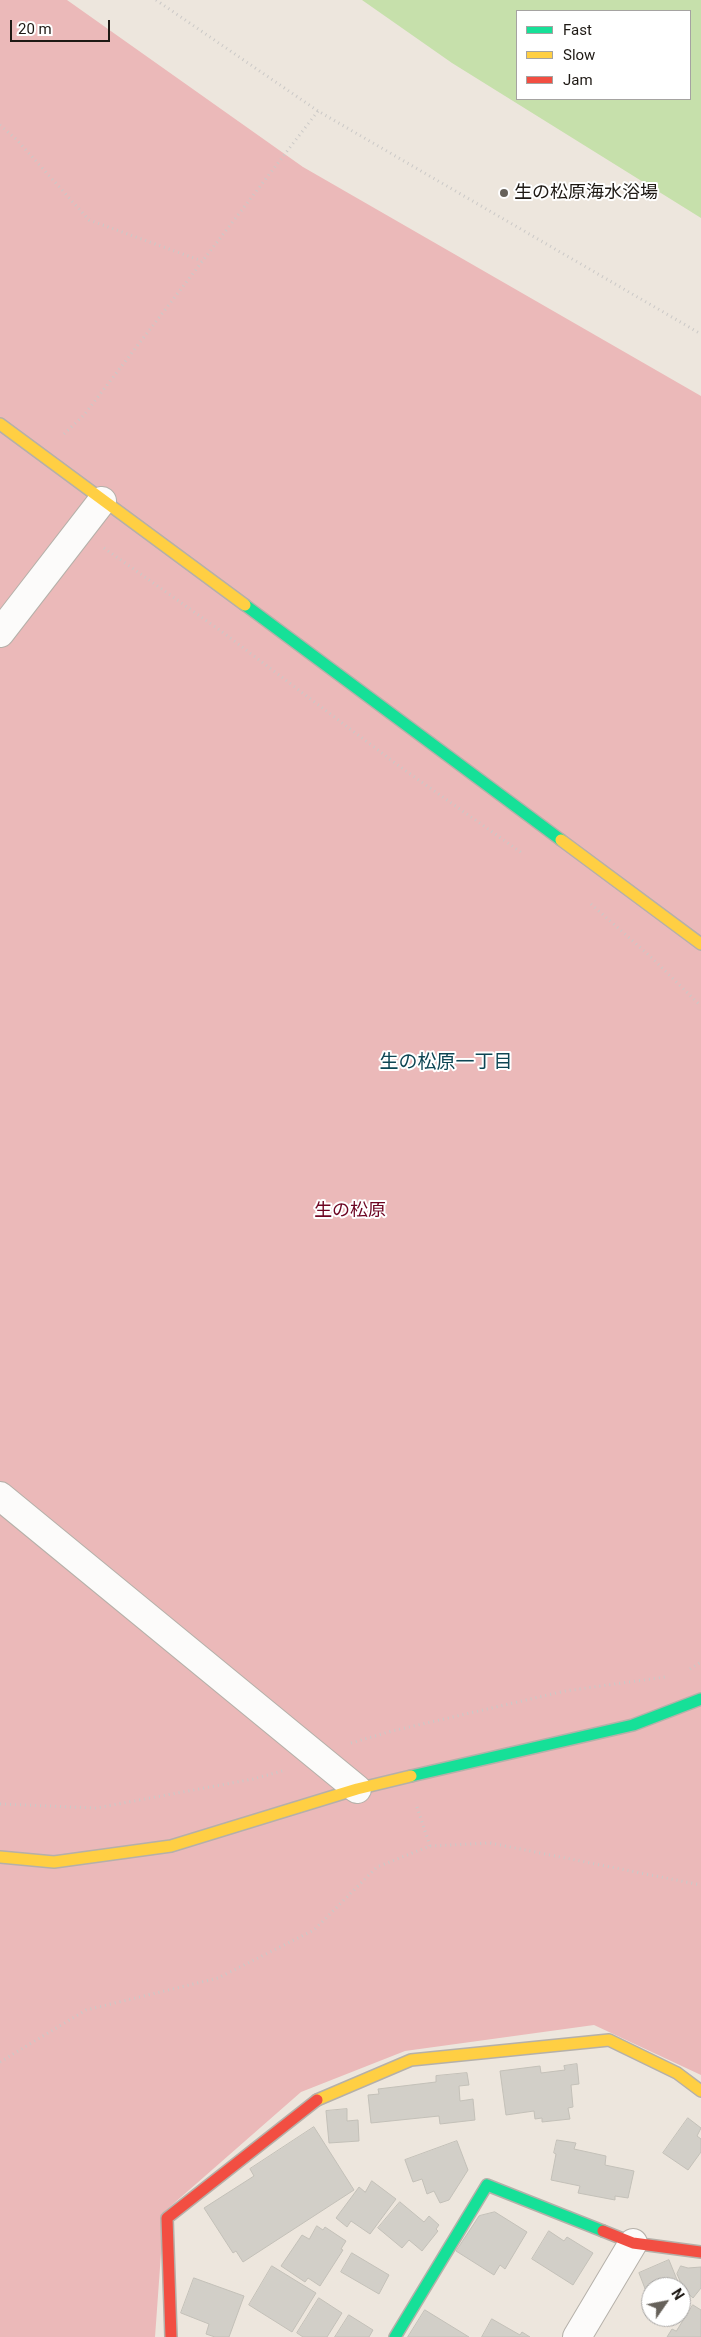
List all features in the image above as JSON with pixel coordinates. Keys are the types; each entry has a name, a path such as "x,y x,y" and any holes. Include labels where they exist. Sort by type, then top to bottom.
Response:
{"street":[{"path":"0,424 701,944"},
{"path":"0,633 77,536 102,501"},
{"path":"0,1496 357,1789"},
{"path":"0,1857 54,1862 171,1846 357,1789 633,1725 701,1699"},
{"path":"171,2337 167,2218 314,2101 411,2060 609,2040 677,2074 701,2091"},
{"path":"395,2337 487,2185 633,2243 701,2252"},
{"path":"578,2337 633,2243"}],"path":[{"path":"156,0 318,110 701,334"},
{"path":"42,456 84,415 318,110"},
{"path":"0,126 17,140 89,220 202,261"},
{"path":"77,536 97,543 221,631 399,766 529,858"},
{"path":"589,902 652,958 701,1006"},
{"path":"686,1671 701,1662"},
{"path":"0,1804 96,1808 253,1779 323,1760 392,1731 565,1691 669,1677"},
{"path":"416,1805 430,1846"},
{"path":"0,2062 86,2010 218,1978 314,1930 377,1867 430,1846 490,1843 701,1885"}],"green space":[{"name":"生の松原","path":"0,0 67,0 303,167 701,396 701,2075 594,2025 405,2051 301,2092 164,2212 155,2337 0,2337"}],"shaded area":[{"path":"362,0 701,0 701,218 452,63"}],"building":[{"path":"577,2064 579,2084 571,2085 573,2107 568,2108 570,2119 542,2122 542,2118 535,2119 534,2111 506,2115 500,2071 540,2066 541,2073 565,2070 564,2066"},
{"path":"467,2073 469,2085 459,2086 460,2101 473,2099 475,2120 440,2124 439,2116 371,2123 368,2095 379,2094 378,2089 436,2082 436,2076"},
{"path":"347,2109 347,2121 358,2120 359,2141 329,2143 326,2111"},
{"path":"688,2118 701,2128 697,2136 701,2139 701,2152 688,2170 663,2153"},
{"path":"314,2127 354,2190 243,2262 236,2251 233,2253 204,2208 254,2176 250,2169"},
{"path":"557,2140 576,2143 574,2149 606,2156 605,2165 634,2171 628,2198 615,2196 615,2200 578,2193 580,2186 551,2180"},
{"path":"457,2141 468,2170 449,2200 440,2203 434,2191 427,2194 422,2179 413,2182 405,2160"},
{"path":"372,2181 396,2199 370,2234 351,2221 347,2227 336,2218 359,2187 365,2192"},
{"path":"400,2202 424,2222 429,2216 439,2225 436,2229 438,2231 422,2251 409,2240 402,2248 378,2228"},
{"path":"495,2212 527,2232 505,2269 500,2265 494,2275 456,2251 479,2216"},
{"path":"317,2226 323,2230 325,2227 346,2241 341,2249 343,2250 320,2286 308,2278 305,2282 281,2266 302,2235 309,2239"},
{"path":"549,2231 564,2241 567,2237 593,2253 573,2285 532,2259"},
{"path":"352,2253 389,2275 379,2294 341,2272"},
{"path":"669,2260 676,2277 641,2278 639,2273"},
{"path":"272,2266 316,2293 292,2332 249,2305"},
{"path":"681,2266 688,2268 701,2267 701,2288 693,2298 691,2296 691,2277 678,2277 677,2274"},
{"path":"194,2278 244,2296 229,2337 215,2337 206,2334 209,2324 181,2313"},
{"path":"319,2298 342,2313 327,2337 303,2337 297,2333"},
{"path":"693,2305 701,2310 701,2337 667,2337 672,2329 676,2331 679,2327 691,2327 691,2308"},
{"path":"425,2310 469,2337 408,2337"},
{"path":"349,2315 373,2330 369,2337 335,2337"},
{"path":"492,2319 520,2335 522,2332 530,2337 482,2337"}],"traffic: fast":[{"path":"245,605 561,840"},
{"path":"411,1776 633,1725 701,1699"},
{"path":"395,2337 487,2185 603,2231"}],"traffic: slow":[{"path":"0,424 245,605"},
{"path":"561,840 701,944"},
{"path":"0,1857 54,1862 171,1846 357,1789 411,1776"},
{"path":"317,2100 411,2060 609,2040 677,2073 701,2091"}],"traffic: jam":[{"path":"171,2337 167,2218 317,2100"},
{"path":"603,2231 633,2243 701,2252"}],"place":[{"name":"生の松原海水浴場","path":"504,193"}],"district":[{"name":"生の松原一丁目","path":"446,1063"}]}
